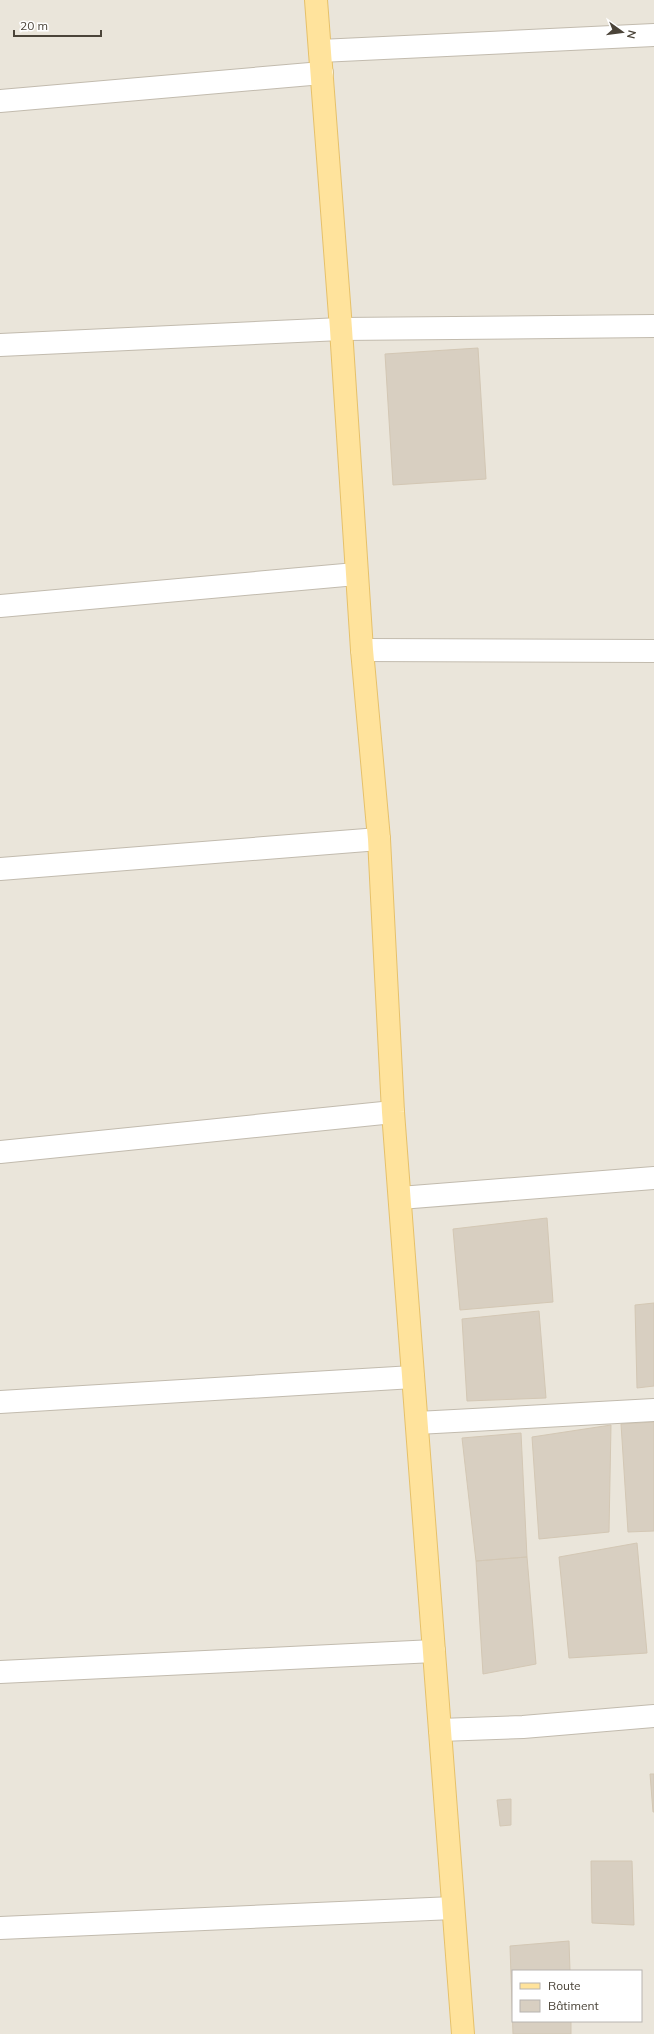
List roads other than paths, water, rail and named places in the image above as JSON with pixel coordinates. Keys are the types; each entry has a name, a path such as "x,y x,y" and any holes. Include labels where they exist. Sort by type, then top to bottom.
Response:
{"main road":[{"path":"316,0 341,330 356,574 379,839 393,1112 462,2034"}],"street":[{"path":"320,51 654,35"},
{"path":"0,101 322,73"},
{"path":"0,345 341,330 654,326"},
{"path":"0,606 356,574"},
{"path":"362,650 654,650"},
{"path":"0,869 379,839"},
{"path":"0,1152 393,1112"},
{"path":"400,1198 654,1178"},
{"path":"0,1402 413,1377"},
{"path":"417,1423 654,1410"},
{"path":"0,1672 434,1651"},
{"path":"440,1730 523,1727 654,1716"},
{"path":"0,1928 453,1908"}]}
